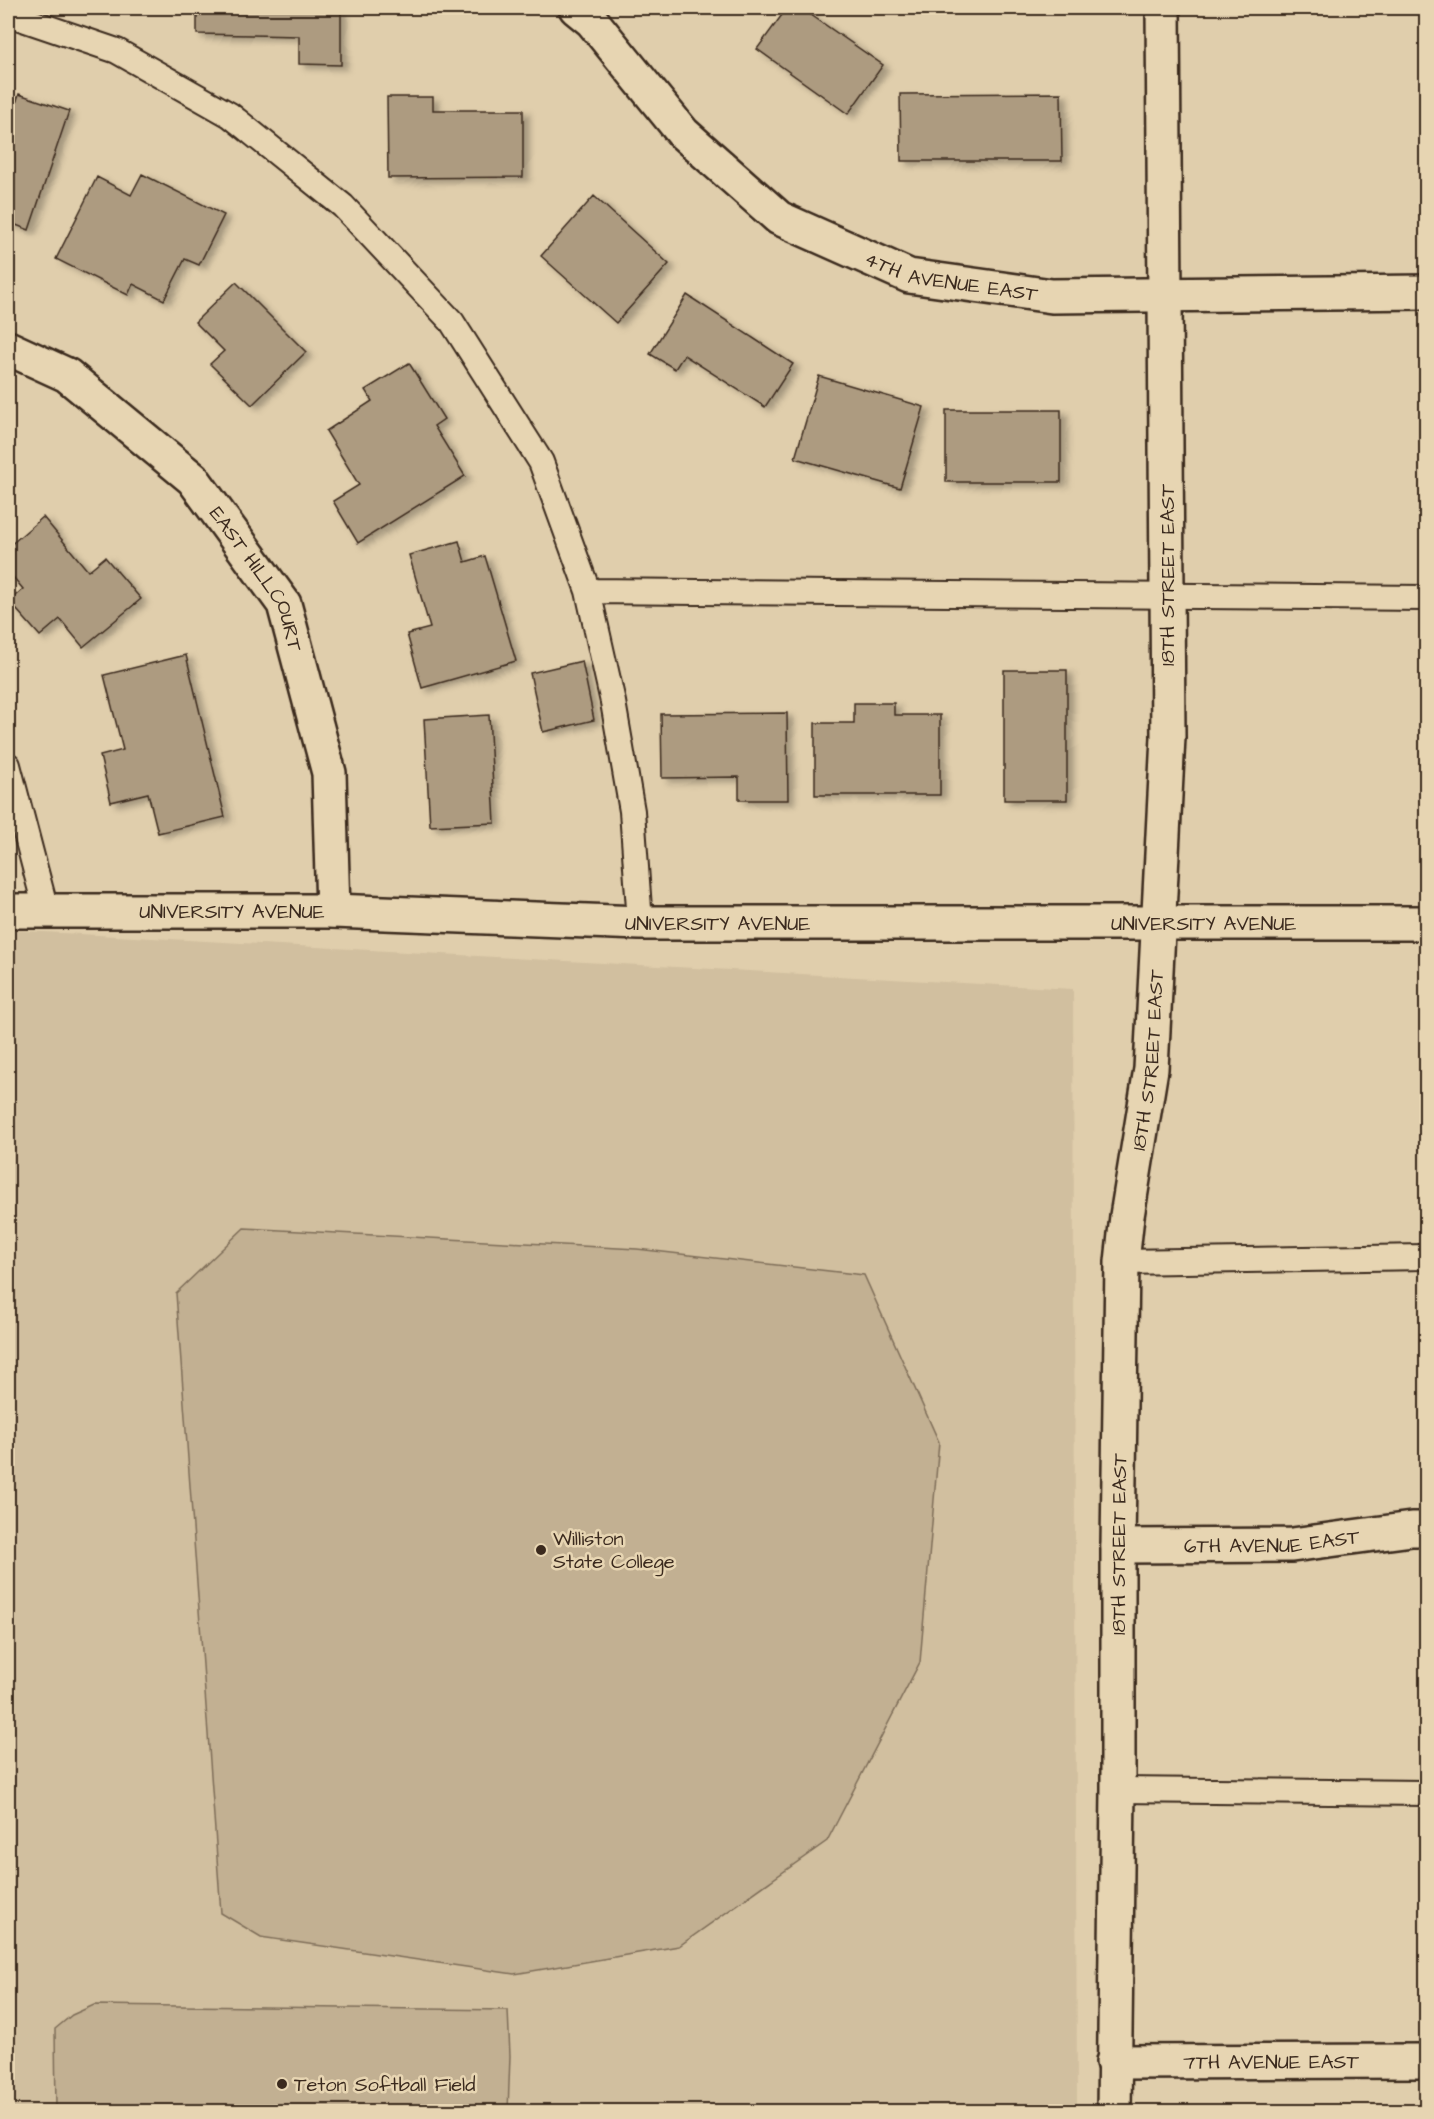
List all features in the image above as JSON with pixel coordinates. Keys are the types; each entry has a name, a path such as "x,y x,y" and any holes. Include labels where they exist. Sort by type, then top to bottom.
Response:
{"street":[{"name":"4TH AVENUE EAST","path":"576,8 592,21 683,134 779,218 909,276 1052,296 1426,292"},
{"name":"18TH STREET EAST","path":"1114,2112 1122,1262 1127,1216 1151,1069 1168,736 1163,8"},
{"name":"EAST HILLCOURT","path":"8,348 67,375 193,479 284,604 329,773 333,911"},
{"name":"UNIVERSITY AVENUE","path":"8,911 333,911 640,922 1426,923"},
{"name":"6TH AVENUE EAST","path":"1118,1546 1292,1545 1426,1529"},
{"name":"7TH AVENUE EAST","path":"1113,2062 1426,2061"}],"lane":[{"path":"8,14 117,51 230,115 343,206 452,322 541,462 588,591 613,702 632,811 640,922"},
{"path":"588,591 1426,598"},
{"path":"8,765 46,910"},
{"path":"1122,1262 1426,1257"},
{"path":"1118,1790 1426,1792"}],"shaded area":[{"name":"Williston State College","path":"8,930 1073,989 1077,2111 8,2111"},
{"path":"244,1228 637,1249 864,1275 939,1442 920,1662 827,1841 679,1946 514,1974 261,1937 221,1913 176,1293"},
{"name":"Teton Softball Field","path":"94,2005 508,2010 510,2056 508,2111 56,2111 55,2029 72,2015"}],"building":[{"path":"197,8 341,8 341,65 299,64 299,36 197,34"},
{"path":"787,8 801,8 883,65 848,114 757,49"},
{"path":"1061,93 1062,161 901,161 900,94"},
{"path":"19,94 69,111 29,230 8,222 8,127"},
{"path":"387,97 433,97 433,110 523,110 523,177 388,178"},
{"path":"142,174 224,215 199,265 185,259 164,300 133,284 128,295 56,259 97,177 131,195"},
{"path":"594,196 669,264 616,323 541,256"},
{"path":"236,282 306,352 252,405 210,364 224,351 195,322"},
{"path":"687,295 793,364 765,407 684,355 675,369 650,354"},
{"path":"409,363 444,419 434,426 465,476 358,543 333,501 359,485 326,431 372,401 365,390"},
{"path":"819,376 924,407 900,488 795,458"},
{"path":"946,410 1061,410 1061,482 946,482"},
{"path":"43,517 88,571 105,557 141,599 83,647 60,619 40,636 9,601 23,589 8,571 8,547"},
{"path":"459,541 465,562 485,556 516,661 422,688 407,634 430,628 409,555"},
{"path":"186,655 225,817 158,833 148,793 111,802 100,756 123,750 104,675"},
{"path":"582,661 594,720 543,732 530,673"},
{"path":"1004,670 1067,670 1067,800 1004,800"},
{"path":"854,703 894,703 894,715 940,715 940,795 815,795 815,723 854,723"},
{"path":"787,713 788,800 739,800 739,777 662,778 661,714"},
{"path":"489,715 495,823 430,826 424,719"}],"place":[{"name":"Williston State College","path":"541,1550"},
{"name":"Teton Softball Field","path":"282,2084"}]}
